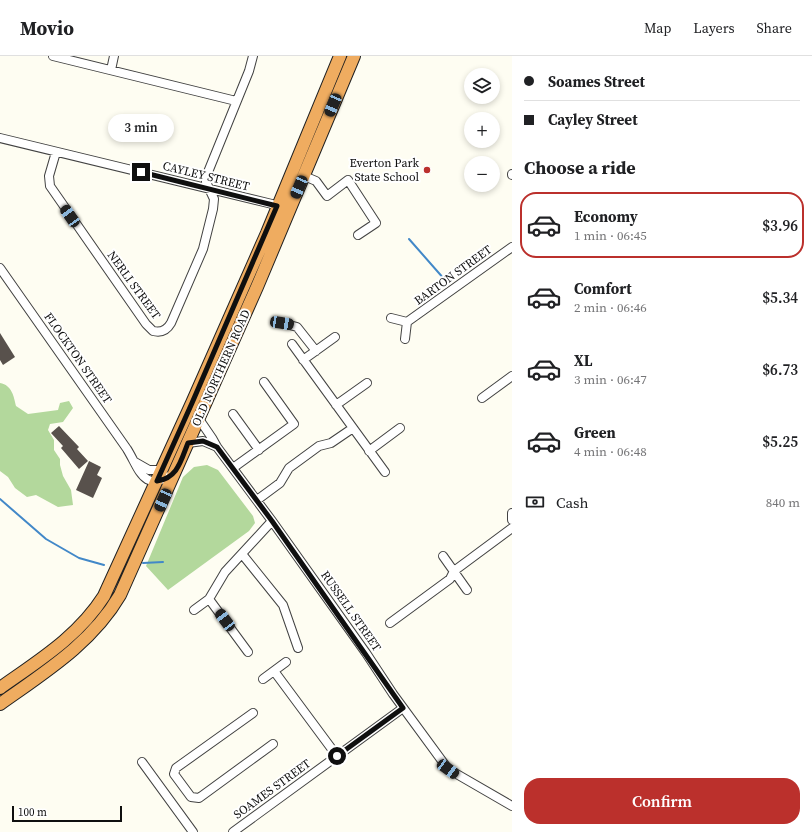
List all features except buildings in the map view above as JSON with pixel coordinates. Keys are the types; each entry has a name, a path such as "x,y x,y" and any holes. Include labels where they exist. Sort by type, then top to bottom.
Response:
{"highway":[{"name":"OLD NORTHERN ROAD","path":"0,688 68,639 93,612 111,584 266,233 340,56"},
{"name":"OLD NORTHERN ROAD","path":"0,704 73,651 91,634 106,616 125,584 290,211 354,56"},
{"path":"266,233 275,230 281,231"}],"street":[{"path":"53,56 236,101"},
{"path":"111,70 114,56"},
{"path":"209,189 206,177 249,71 252,56"},
{"name":"CAYLEY STREET","path":"0,138 277,206 290,211"},
{"name":"NERLI STREET","path":"56,152 49,176 50,186 146,324 156,332 163,331 169,326 203,249 214,204 209,189"},
{"path":"304,176 316,181 326,196 348,180 376,223 358,235"},
{"name":"BARTON STREET","path":"407,322 512,247"},
{"name":"FLOCKTON STREET","path":"0,268 135,462 137,469 142,476 150,480 157,481"},
{"path":"391,318 407,322 405,339"},
{"path":"282,323 296,326 316,350"},
{"path":"303,360 335,337"},
{"path":"292,344 385,472"},
{"path":"482,398 512,376"},
{"path":"233,468 294,424 264,382"},
{"path":"336,405 367,383"},
{"path":"233,414 259,450"},
{"name":"RUSSELL STREET","path":"199,419 217,447 272,521 403,708 448,769 512,806"},
{"path":"256,500 280,483 287,469 319,446 331,443 353,428"},
{"path":"369,451 400,428"},
{"path":"188,443 203,441 217,447"},
{"path":"135,462 149,470 162,470"},
{"path":"157,481 164,480 175,472"},
{"path":"512,513 512,520"},
{"path":"194,610 209,599 225,572 272,521"},
{"path":"390,622 450,579 454,571 512,528"},
{"path":"242,554 283,605 298,648"},
{"path":"443,556 468,590"},
{"path":"209,599 248,652"},
{"path":"263,679 286,662"},
{"path":"274,671 337,756"},
{"name":"SOAMES STREET","path":"233,832 403,708"},
{"path":"253,713 176,768 174,774 191,797 198,798 273,744"},
{"path":"142,762 193,832"}],"green space":[{"path":"0,383 4,384 10,389 16,406 28,414 58,410 60,403 69,401 73,408 63,422 50,424 48,430 54,440 54,450 60,459 63,476 71,490 73,505 58,507 36,495 27,497 15,488 8,477 0,471"},
{"path":"207,465 218,470 253,516 255,523 249,531 168,590 146,566 183,477 194,467"}],"waterway":[{"path":"409,239 445,280"},
{"path":"0,499 46,539 79,558 104,565"},
{"path":"143,563 163,562"}],"place":[{"name":"Everton Park State School","path":"427,170"}],"route":[{"path":"141,172 277,206 247,278 157,481 164,480 175,472 188,443 203,441 217,447 272,521 366,653 403,708 337,756"}]}
